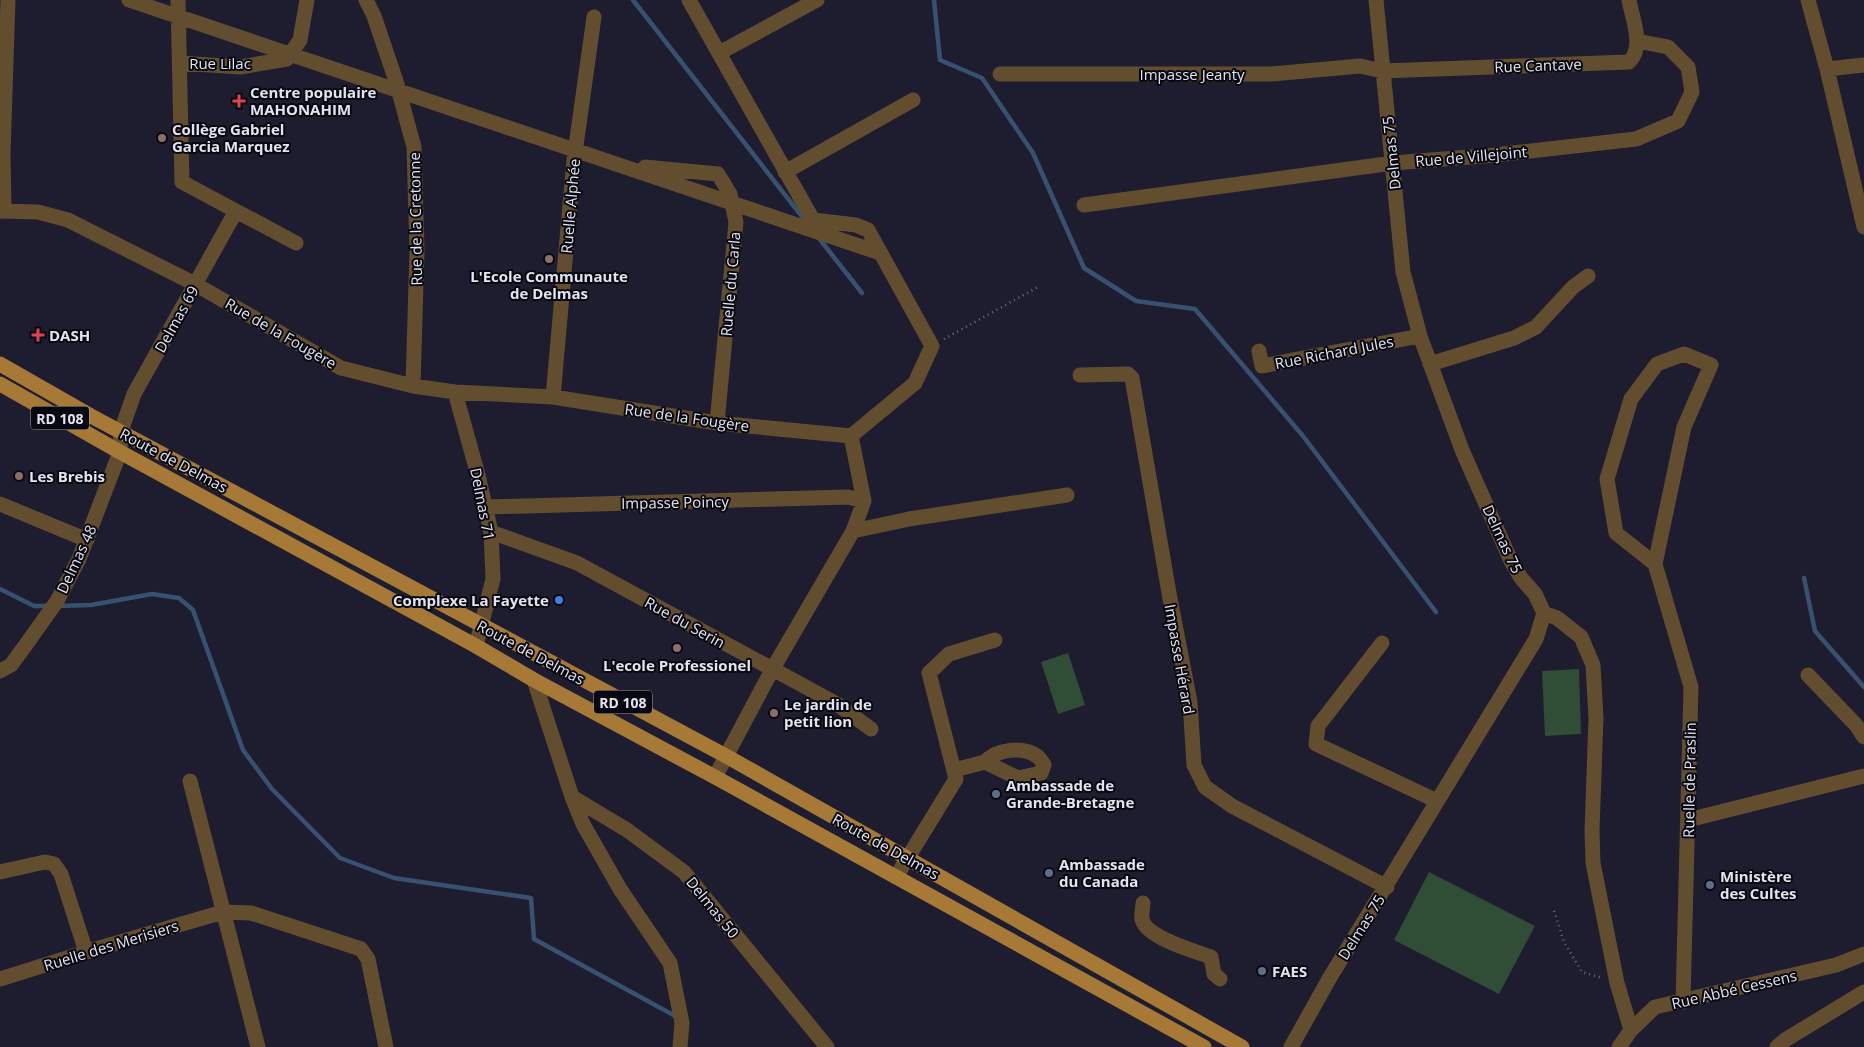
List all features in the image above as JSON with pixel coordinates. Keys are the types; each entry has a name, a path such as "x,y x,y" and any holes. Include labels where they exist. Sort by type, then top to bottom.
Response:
{"main road":[{"name":"Route de Delmas","path":"0,364 84,412 726,756 1242,1047"},
{"name":"Route de Delmas","path":"0,384 120,452 476,646 534,680 715,777 1204,1047"}],"street":[{"path":"2,210 2,154 8,0"},
{"path":"129,0 880,253"},
{"path":"178,0 182,182 296,243"},
{"name":"Rue Lilac","path":"180,63 240,66 287,59 300,40 307,0"},
{"name":"Rue de la Cretonne","path":"366,0 374,16 396,81 414,147 417,250 413,386"},
{"path":"689,0 813,220 856,225 868,230 932,346 915,383 851,436 864,501 853,531 772,670 715,777"},
{"path":"719,52 816,0"},
{"name":"Delmas 75","path":"1291,1047 1437,800 1536,639 1544,613 1535,594 1521,578 1511,561 1462,450 1420,336 1403,272 1376,0"},
{"path":"1629,0 1637,40"},
{"path":"1808,0 1827,69 1864,227"},
{"name":"Ruelle Alphée","path":"553,397 574,160 594,16"},
{"name":"Rue Cantave","path":"1382,71 1630,62 1637,53 1637,40"},
{"name":"Rue de Villejoint","path":"1084,205 1393,163 1505,154 1636,138 1678,121 1692,92 1688,66 1668,47 1637,40"},
{"path":"1827,69 1864,65"},
{"name":"Impasse Jeanty","path":"1000,74 1272,74 1360,66 1382,71"},
{"path":"785,172 913,100"},
{"name":"Ruelle du Carla","path":"574,160 718,174 730,194 736,222 717,423"},
{"name":"Rue de la Fougère","path":"2,210 38,212 68,220 195,284 341,368 413,386 455,392 553,397 717,423 851,436"},
{"name":"Delmas 69","path":"121,431 134,394 236,211"},
{"path":"1430,364 1514,338 1536,327 1573,287 1588,276"},
{"name":"Rue Richard Jules","path":"1259,351 1262,366 1420,336"},
{"path":"1684,354 1711,365 1684,428 1655,564 1616,533 1607,479 1630,399 1657,364 1684,354"},
{"name":"Impasse Hérard","path":"1080,375 1128,374 1132,378 1190,702 1194,764 1205,787 1232,806 1386,887"},
{"name":"Delmas 71","path":"455,392 491,532 493,579 476,646"},
{"name":"Delmas 48","path":"0,671 11,665 57,601 79,559 120,452 121,431"},
{"path":"853,531 909,519 1067,495"},
{"name":"Impasse Poincy","path":"486,507 848,497 864,501"},
{"path":"0,504 87,540"},
{"name":"Rue du Serin","path":"491,532 577,563 837,704 871,728"},
{"name":"Ruelle de Praslin","path":"1655,564 1691,687 1683,1002"},
{"path":"1544,613 1558,618 1581,637 1593,665 1596,718 1592,831 1593,863 1617,983 1631,1030"},
{"path":"896,877 956,779 929,673 949,654 995,640"},
{"path":"1382,643 1318,726 1316,744 1437,800"},
{"path":"1808,675 1856,725 1864,737"},
{"path":"534,680 572,797 583,824 620,889 670,963 682,1023 680,1047"},
{"path":"954,770 985,762"},
{"path":"1688,820 1864,776"},
{"path":"190,781 258,1047"},
{"name":"Delmas 50","path":"572,797 627,830 684,872 827,1047"},
{"path":"0,872 45,862 54,864 61,874 86,952"},
{"path":"1143,903 1142,920 1147,930 1183,948 1211,956 1214,974 1220,979"},
{"name":"Ruelle des Merisiers","path":"0,980 86,952 223,912 252,913 360,949 368,959 386,1047"},
{"name":"Rue Abbé Cessens","path":"1619,1047 1631,1030 1655,1007 1683,1002 1836,964 1864,954"},
{"path":"1781,1044 1864,992"}],"path":[{"path":"932,346 1038,287"},
{"path":"1554,911 1564,942 1582,972 1617,983"}],"green space":[{"path":"1068,653 1085,705 1058,714 1041,662"},
{"path":"1579,669 1581,734 1545,736 1542,671"},
{"path":"1429,872 1535,926 1499,994 1394,940"}],"waterway":[{"path":"633,0 807,223"},
{"path":"934,0 940,60 982,78 1033,153 1084,268 1136,301 1195,309 1303,436 1436,612"},
{"path":"818,237 862,293"},
{"path":"1804,578 1815,631 1864,687"},
{"path":"0,589 34,606 48,606"},
{"path":"58,606 91,605 152,594 179,598 193,610 243,750 272,789 340,858 394,878 531,898 534,939 677,1017"}],"place":[{"name":"Centre populaire MAHONAHIM","path":"239,101"},
{"name":"Collège Gabriel Garcia Marquez","path":"162,138"},
{"name":"L'Ecole Communaute de Delmas","path":"549,259"},
{"name":"DASH","path":"38,335"},
{"name":"Les Brebis","path":"19,476"},
{"name":"Complexe La Fayette","path":"559,600"},
{"name":"L'ecole Professionel","path":"677,648"},
{"name":"Le jardin de petit lion","path":"774,713"},
{"name":"Ambassade de Grande-Bretagne","path":"996,794"},
{"name":"Ambassade du Canada","path":"1049,873"},
{"name":"Ministère des Cultes","path":"1710,885"},
{"name":"FAES","path":"1262,971"}]}
